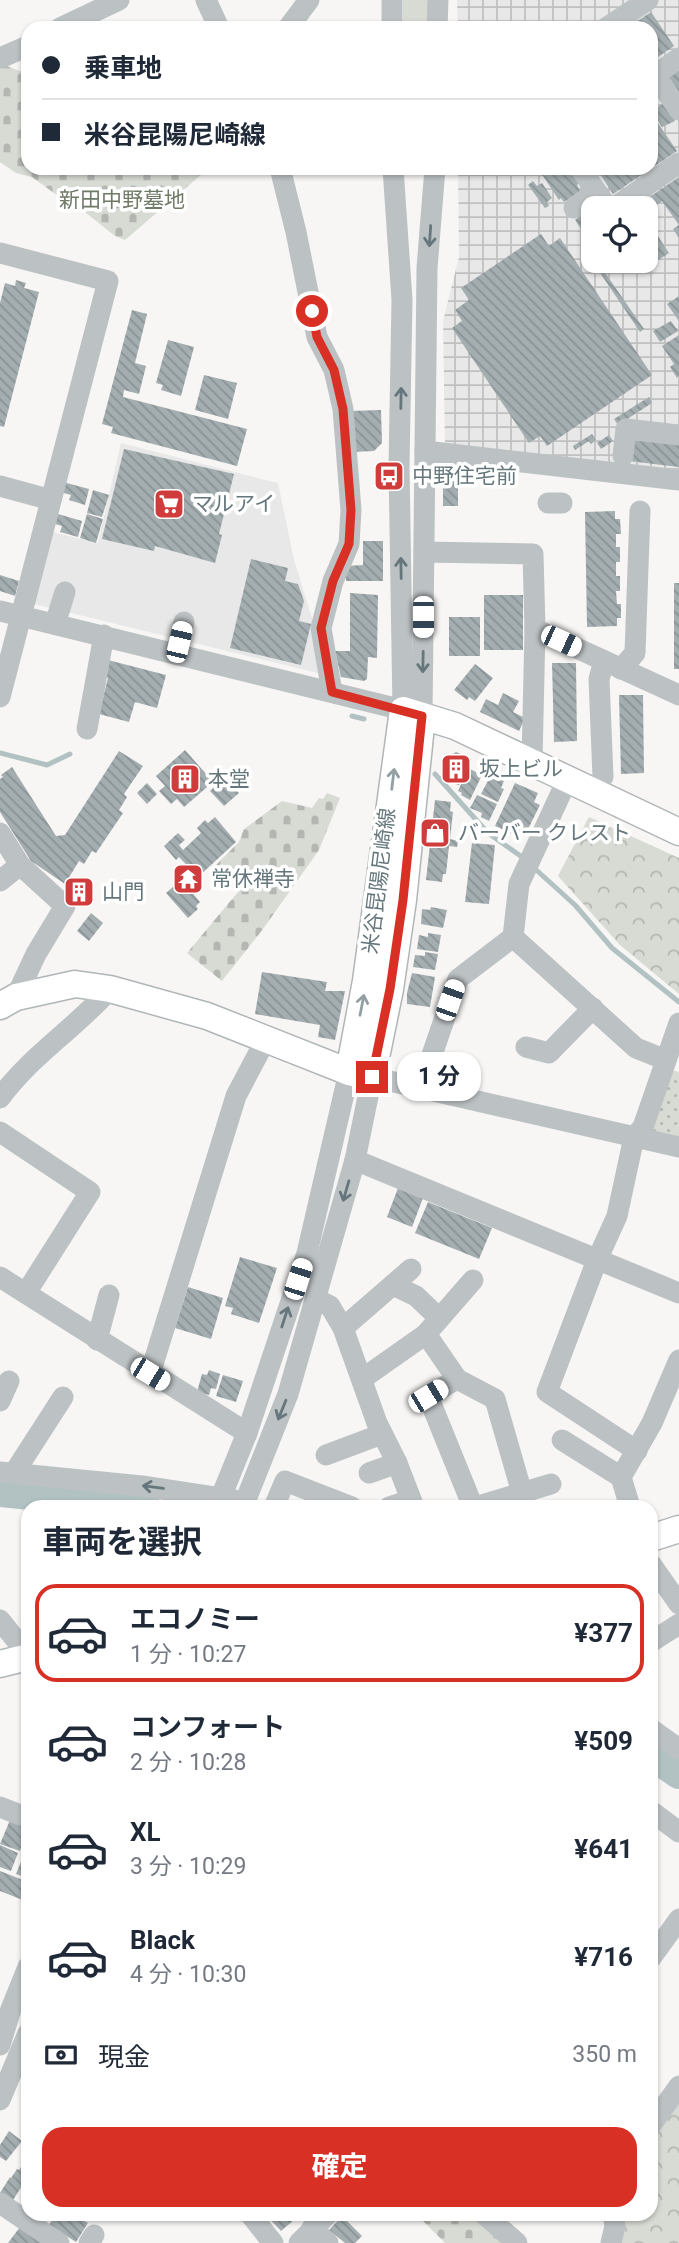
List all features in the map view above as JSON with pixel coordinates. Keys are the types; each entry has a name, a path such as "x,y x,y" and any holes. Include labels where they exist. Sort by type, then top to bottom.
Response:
{"main road":[{"path":"412,713 455,726 679,832"},
{"name":"米谷昆陽尼崎線","path":"361,1075 390,989 403,900 412,713"},
{"path":"8,1001 75,984 110,989 206,1016 361,1075"},
{"path":"658,1536 679,1529"},
{"path":"0,1664 21,1658"}],"street":[{"path":"75,21 120,0"},
{"path":"206,0 216,21"},
{"path":"293,21 309,0"},
{"path":"392,0 392,21"},
{"path":"437,21 438,0"},
{"path":"617,21 648,0"},
{"path":"658,73 679,58"},
{"path":"658,83 679,110"},
{"path":"584,175 606,205 615,207 679,163"},
{"path":"282,175 317,337 334,370 343,409 351,510 349,544 333,581 321,628 332,692"},
{"path":"393,175 402,300 400,466 412,713"},
{"path":"412,713 424,552 427,268 434,175"},
{"path":"574,208 596,193"},
{"path":"0,253 108,281 51,500 10,614 0,697"},
{"path":"623,456 626,429 679,435"},
{"path":"425,451 679,480"},
{"path":"0,486 51,500"},
{"path":"603,777 599,679 613,665 635,653 640,511"},
{"path":"424,552 533,554 533,761"},
{"path":"55,624 65,592"},
{"path":"10,614 412,713"},
{"path":"176,654 184,622"},
{"path":"535,629 679,695"},
{"path":"87,730 104,635"},
{"path":"421,1087 458,979 513,937 519,884 568,778"},
{"path":"0,833 20,865 65,905 8,1001"},
{"path":"0,881 20,865"},
{"path":"513,937 636,1048 666,1060"},
{"path":"0,1098 12,1081 94,1008 110,989"},
{"path":"526,1047 549,1053 593,1009"},
{"path":"637,1451 547,1392 597,1260 617,1216 634,1137 643,1127 679,1023"},
{"path":"150,1374 236,1096 266,1039"},
{"path":"361,1075 679,1147"},
{"path":"251,1500 288,1394 355,1160 361,1075"},
{"path":"220,1500 247,1433 307,1253 361,1075"},
{"path":"0,1132 90,1192 26,1293"},
{"path":"355,1160 679,1293"},
{"path":"342,1328 411,1269"},
{"path":"0,1277 247,1433"},
{"path":"362,1379 433,1326 473,1280"},
{"path":"393,1285 416,1296 457,1379 495,1399 522,1493"},
{"path":"97,1340 110,1295"},
{"path":"316,1299 330,1306 342,1328 382,1434 411,1500"},
{"path":"621,1477 652,1423 679,1360"},
{"path":"457,1379 428,1396 471,1500"},
{"path":"3,1403 9,1381"},
{"path":"57,1402 7,1473 142,1486 209,1500"},
{"path":"326,1455 382,1434"},
{"path":"561,1440 621,1477 628,1500"},
{"path":"369,1473 397,1463"},
{"path":"277,1500 285,1480 335,1500"},
{"path":"498,1500 551,1484"},
{"path":"658,1574 679,1604"},
{"path":"0,1620 21,1647"},
{"path":"658,1638 679,1624"},
{"path":"658,1734 679,1749"},
{"path":"0,1807 21,1815"},
{"path":"658,1816 679,1832"},
{"path":"658,1948 679,1919"},
{"path":"0,2045 21,1987"},
{"path":"0,2100 21,2050"},
{"path":"658,2115 679,2086"},
{"path":"0,2203 21,2217"},
{"path":"27,2221 59,2243"},
{"path":"255,2221 272,2243"},
{"path":"321,2221 306,2236 328,2243"},
{"path":"492,2221 517,2243"},
{"path":"611,2243 614,2221"}],"shaded area":[{"path":"457,0 679,0 679,475 445,445 443,321 459,257 458,175 658,175 658,21 458,21"},
{"path":"121,443 278,483 294,560 312,618 321,666 318,673 34,604 48,531 98,543"}],"green space":[{"path":"403,0 428,0 428,21 403,21"},
{"name":"新田中野墓地","path":"4,65 21,71 21,174 0,162 0,67"},
{"name":"新田中野墓地","path":"24,175 201,175 125,240 115,236 62,194 58,196 32,177"},
{"path":"327,793 340,798 319,850 222,981 187,953 238,892 211,870 239,842 244,829 282,801 312,808 319,798 323,799"},
{"path":"589,817 679,858 679,994 620,945 558,876"},
{"path":"668,1069 679,1072 679,1140 651,1134"},
{"path":"679,2096 679,2243 619,2243 622,2221 658,2221 658,2126"},
{"path":"423,2221 480,2221 505,2243 445,2243"}],"building":[{"path":"651,12 657,21 638,21"},
{"path":"658,22 674,46 658,57"},
{"path":"679,68 679,98 665,77"},
{"path":"664,103 675,121 662,127 658,121 658,107"},
{"path":"658,123 677,151 658,164"},
{"path":"542,175 574,175 580,183 577,185 580,191 564,202 561,198 559,200"},
{"path":"601,175 641,175 613,194"},
{"path":"679,177 679,225 662,201 658,204 658,196 651,196"},
{"path":"533,181 537,186 542,183 552,198 547,202 549,206 545,208 528,185"},
{"path":"581,216 581,229 575,220"},
{"path":"679,225 679,238 673,229"},
{"path":"541,234 549,246 560,238 652,375 547,446 540,436 529,443 452,328 462,321 455,310 469,300 461,288"},
{"path":"658,236 669,253 658,260"},
{"path":"600,273 605,273 644,329 640,332"},
{"path":"16,280 26,283 24,288 39,292 4,427 0,426 0,303 5,283 15,286"},
{"path":"679,296 679,321 667,304"},
{"path":"132,310 147,314 135,363 146,366 139,394 124,390 123,397 247,429 237,466 111,433 113,427 102,424"},
{"path":"671,321 678,331 660,342 653,331"},
{"path":"679,335 677,378 670,367 674,364 662,346"},
{"path":"168,340 194,347 181,396 161,390 163,385 156,383"},
{"path":"204,375 237,383 228,419 195,410"},
{"path":"649,397 652,403 618,425 614,419"},
{"path":"381,410 382,443 374,451 353,452 351,411"},
{"path":"592,434 596,440 591,444 589,441 575,450 573,446"},
{"path":"609,435 613,441 601,449 597,443"},
{"path":"632,436 679,442 679,467 629,461"},
{"name":"マルアイ","path":"124,449 234,474 219,534 222,535 215,563 155,546 154,551 102,539"},
{"path":"443,463 457,463 458,474 443,474"},
{"path":"458,476 458,506 443,506 443,477"},
{"path":"63,482 89,489 85,505 69,500 71,495 60,492"},
{"path":"93,490 109,495 102,517 87,513"},
{"path":"615,511 615,519 620,519 621,534 616,534 616,547 620,547 616,576 620,576 620,591 616,591 617,604 621,604 621,618 617,618 617,626 587,627 585,512"},
{"path":"58,514 82,521 78,537 60,532 62,526 55,524"},
{"path":"87,514 103,519 96,543 80,538"},
{"path":"363,541 383,541 383,581 346,581 346,566 363,565"},
{"path":"251,559 288,568 285,581 298,584 304,601 299,621 311,624 301,665 230,648"},
{"path":"0,575 19,581 15,596 0,591"},
{"path":"674,583 679,583 679,669 674,669"},
{"path":"350,593 378,595 377,658 368,657 367,679 364,681 341,677 335,651 350,651"},
{"path":"484,595 523,595 523,650 484,650"},
{"path":"449,617 480,617 480,656 449,656"},
{"path":"108,660 166,675 157,708 135,702 129,722 99,714 108,678 103,677"},
{"path":"552,663 576,663 577,741 554,742"},
{"path":"475,664 493,678 475,701 469,697 467,700 454,690"},
{"path":"503,693 519,701 513,712 525,718 519,731 480,712 486,699 498,705"},
{"path":"619,695 643,695 644,773 621,774"},
{"name":"本堂","path":"185,750 213,782 184,807 177,799 171,804 159,791 165,786 156,776"},
{"path":"119,751 143,766 124,794 127,797 119,810 123,813 96,853 92,851 84,864 79,861 65,884 31,861 0,812 1,775 12,767 56,836 65,835"},
{"name":"坂上ビル","path":"456,752 471,759 459,785 443,775 450,756"},
{"path":"468,768 482,775 470,800 458,791"},
{"path":"491,775 504,781 501,788 504,789 498,802 481,794"},
{"path":"225,777 239,793 224,806 210,791"},
{"path":"147,783 157,794 147,804 137,793"},
{"path":"515,783 538,793 534,802 540,805 527,831 522,829 518,837 495,826"},
{"path":"477,795 497,804 489,821 481,817 482,813 470,808"},
{"path":"435,800 451,802 450,811 453,812 450,839 458,841 457,847 449,846 446,874 443,874 442,882 426,880"},
{"path":"215,817 236,842 198,877 179,857 176,860 164,846 178,833 185,840 179,845 183,850 201,833 197,828 205,820 208,823"},
{"path":"472,843 495,845 489,904 465,902"},
{"path":"181,880 200,902 196,906 198,909 188,918 166,893"},
{"name":"山門","path":"75,884 87,893 82,899 71,890"},
{"path":"431,907 447,910 443,928 421,924 422,909 430,910"},
{"path":"91,913 103,923 89,941 77,931"},
{"path":"428,933 441,935 438,952 417,949 419,935 428,937"},
{"path":"425,952 438,954 435,970 413,967 415,955 425,956"},
{"path":"262,972 327,982 325,991 345,991 335,1040 318,1037 320,1025 255,1014"},
{"path":"412,973 435,977 430,1007 407,1004"},
{"path":"398,1188 423,1198 412,1227 387,1217"},
{"path":"428,1202 492,1228 479,1259 415,1233"},
{"path":"240,1257 277,1268 259,1323 231,1314 233,1308 225,1306"},
{"path":"188,1287 223,1298 211,1339 175,1328"},
{"path":"209,1370 220,1374 216,1389 211,1388 209,1395 197,1392 202,1374 207,1375"},
{"path":"223,1375 243,1381 236,1402 216,1396"},
{"path":"10,1820 21,1824 20,1851 0,1844"},
{"path":"0,1845 18,1853 11,1871 0,1867"},
{"path":"21,1862 21,1876 16,1874"},
{"path":"0,1871 21,1879 21,1899 0,1891"},
{"path":"9,2131 21,2140 6,2161 0,2157 0,2145"},
{"path":"21,2167 21,2187 12,2202 0,2193 10,2177"},
{"path":"52,2221 88,2223 76,2242 49,2225"},
{"path":"272,2221 293,2221 281,2231"},
{"path":"337,2221 347,2221 362,2236 355,2243 345,2243 329,2230"},
{"path":"20,2227 42,2243 8,2243"}],"waterway":[{"path":"352,716 364,719"},
{"path":"0,753 47,765 70,754"},
{"path":"435,774 488,833 522,857"},
{"path":"533,867 575,905 612,948 679,1002"},
{"path":"0,1492 78,1500"},
{"path":"658,1760 679,1774"}],"place":[{"name":"中野住宅前","path":"389,476"},
{"name":"マルアイ","path":"169,504"},
{"name":"坂上ビル","path":"456,769"},
{"name":"本堂","path":"185,779"},
{"name":"バーバー クレスト","path":"435,833"},
{"name":"常休禅寺","path":"188,879"},
{"name":"山門","path":"79,892"}],"route":[{"path":"312,311 317,337 334,370 343,409 351,510 349,544 333,581 321,628 332,692 422,716 403,900 390,989 372,1077"}]}
